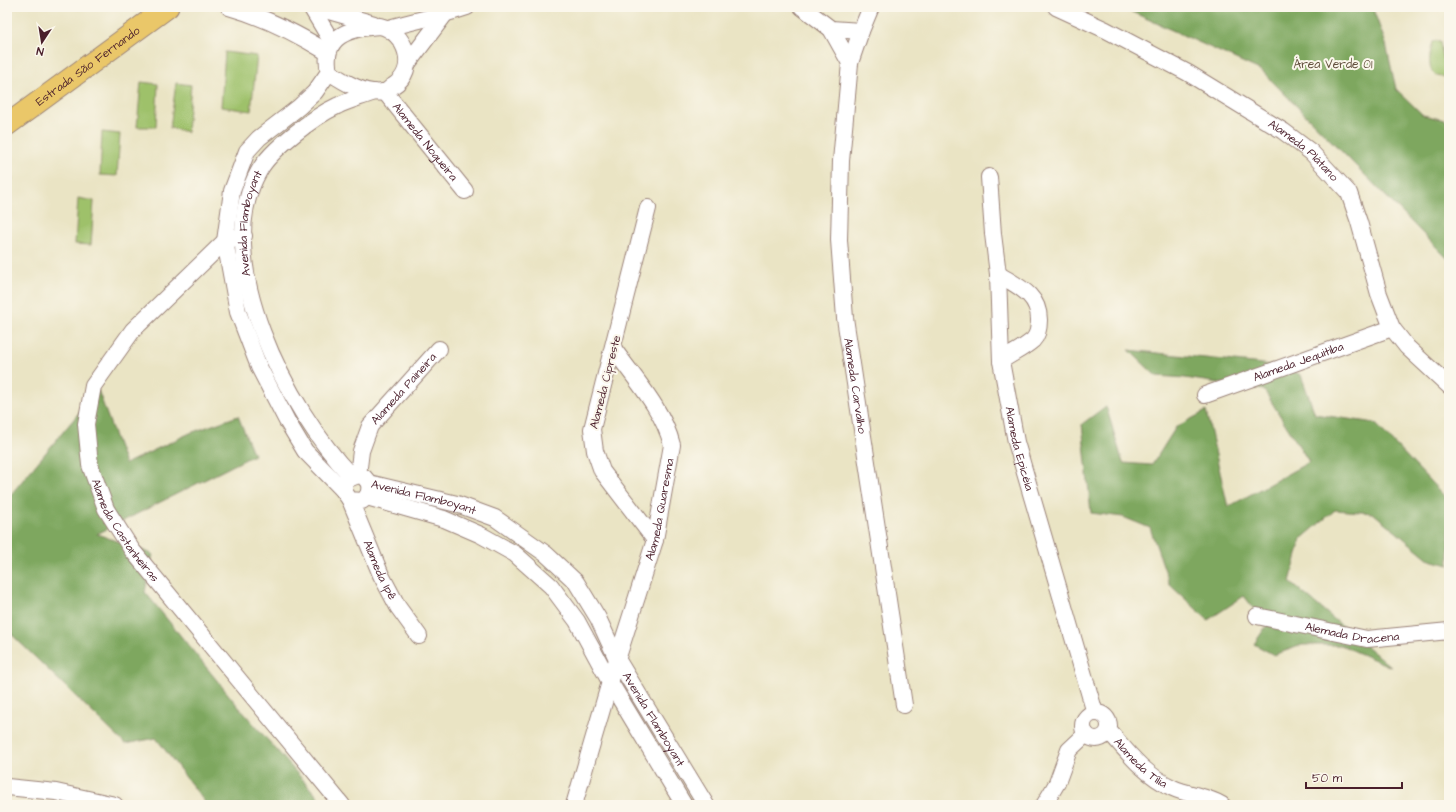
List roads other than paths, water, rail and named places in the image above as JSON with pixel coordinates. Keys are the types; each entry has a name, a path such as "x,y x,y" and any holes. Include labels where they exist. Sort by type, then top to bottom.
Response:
{"main road":[{"name":"Estrada São Fernando","path":"7,125 168,7"}],"street":[{"path":"229,7 250,13 330,47"},
{"path":"311,7 330,47 330,72 350,85 379,92 398,83 404,76 408,63 445,14"},
{"path":"315,7 384,27 401,38 406,50 408,63"},
{"path":"330,47 349,32 366,27 384,27 445,14 467,7"},
{"path":"802,7 831,30 850,63"},
{"name":"Alameda Carvalho","path":"871,7 850,63 842,161 840,240 845,318 904,705"},
{"name":"Alameda Plátano","path":"1056,7 1106,30 1188,73 1277,127 1311,152 1349,193 1359,222 1379,294 1392,328 1407,347 1449,386"},
{"path":"831,30 861,31"},
{"name":"Avenida Flamboyant","path":"330,72 315,92 300,106 259,138 247,151 232,191 225,241 238,312 259,367 287,421 305,451 355,502 362,501 361,483"},
{"name":"Avenida Flamboyant","path":"379,92 336,106 283,143 260,169 251,185 247,199 244,236 245,258 254,311 284,382 315,434 361,483 481,535 515,554 551,586 577,621 610,682 684,805"},
{"name":"Alameda Nogueira","path":"379,92 465,191"},
{"name":"Alameda Epicéia","path":"989,177 993,234 998,274 1001,361 1016,442 1095,713"},
{"name":"Alameda Cipreste","path":"648,208 592,429 594,451 602,471 655,540"},
{"path":"225,241 244,236"},
{"name":"Alameda Castanheiras","path":"225,241 133,330 93,386 86,424 90,465 106,509 132,550 342,805"},
{"path":"998,274 1030,294 1037,306 1039,316 1039,325 1033,340 1001,361"},
{"name":"Alameda Jequitiba","path":"1205,396 1392,328"},
{"name":"Alameda Quaresma","path":"610,682 655,540 672,445 668,430 661,416 613,348"},
{"name":"Alameda Paineira","path":"347,495 346,480 361,483 361,451 370,426 439,349"},
{"name":"Avenida Flamboyant","path":"361,483 457,504 495,518 546,554 576,582 598,618 617,659 706,805"},
{"name":"Alameda Ipê","path":"347,495 381,575 398,607 419,636"},
{"name":"Alemada Dracena","path":"1257,616 1367,639 1449,631"},
{"path":"574,805 610,682"},
{"path":"633,721 648,710"},
{"path":"1095,713 1102,714 1107,718 1110,725 1109,731 1104,737 1098,739 1091,738 1086,734 1083,728 1084,721 1088,716 1095,713"},
{"name":"Alameda Tília","path":"1109,731 1145,771 1172,788 1213,800 1222,805"},
{"path":"1044,805 1057,783 1069,750 1086,734"},
{"path":"7,787 56,792 115,805"}],"park label":[{"name":"Área Verde 01","path":"1333,64"}]}
